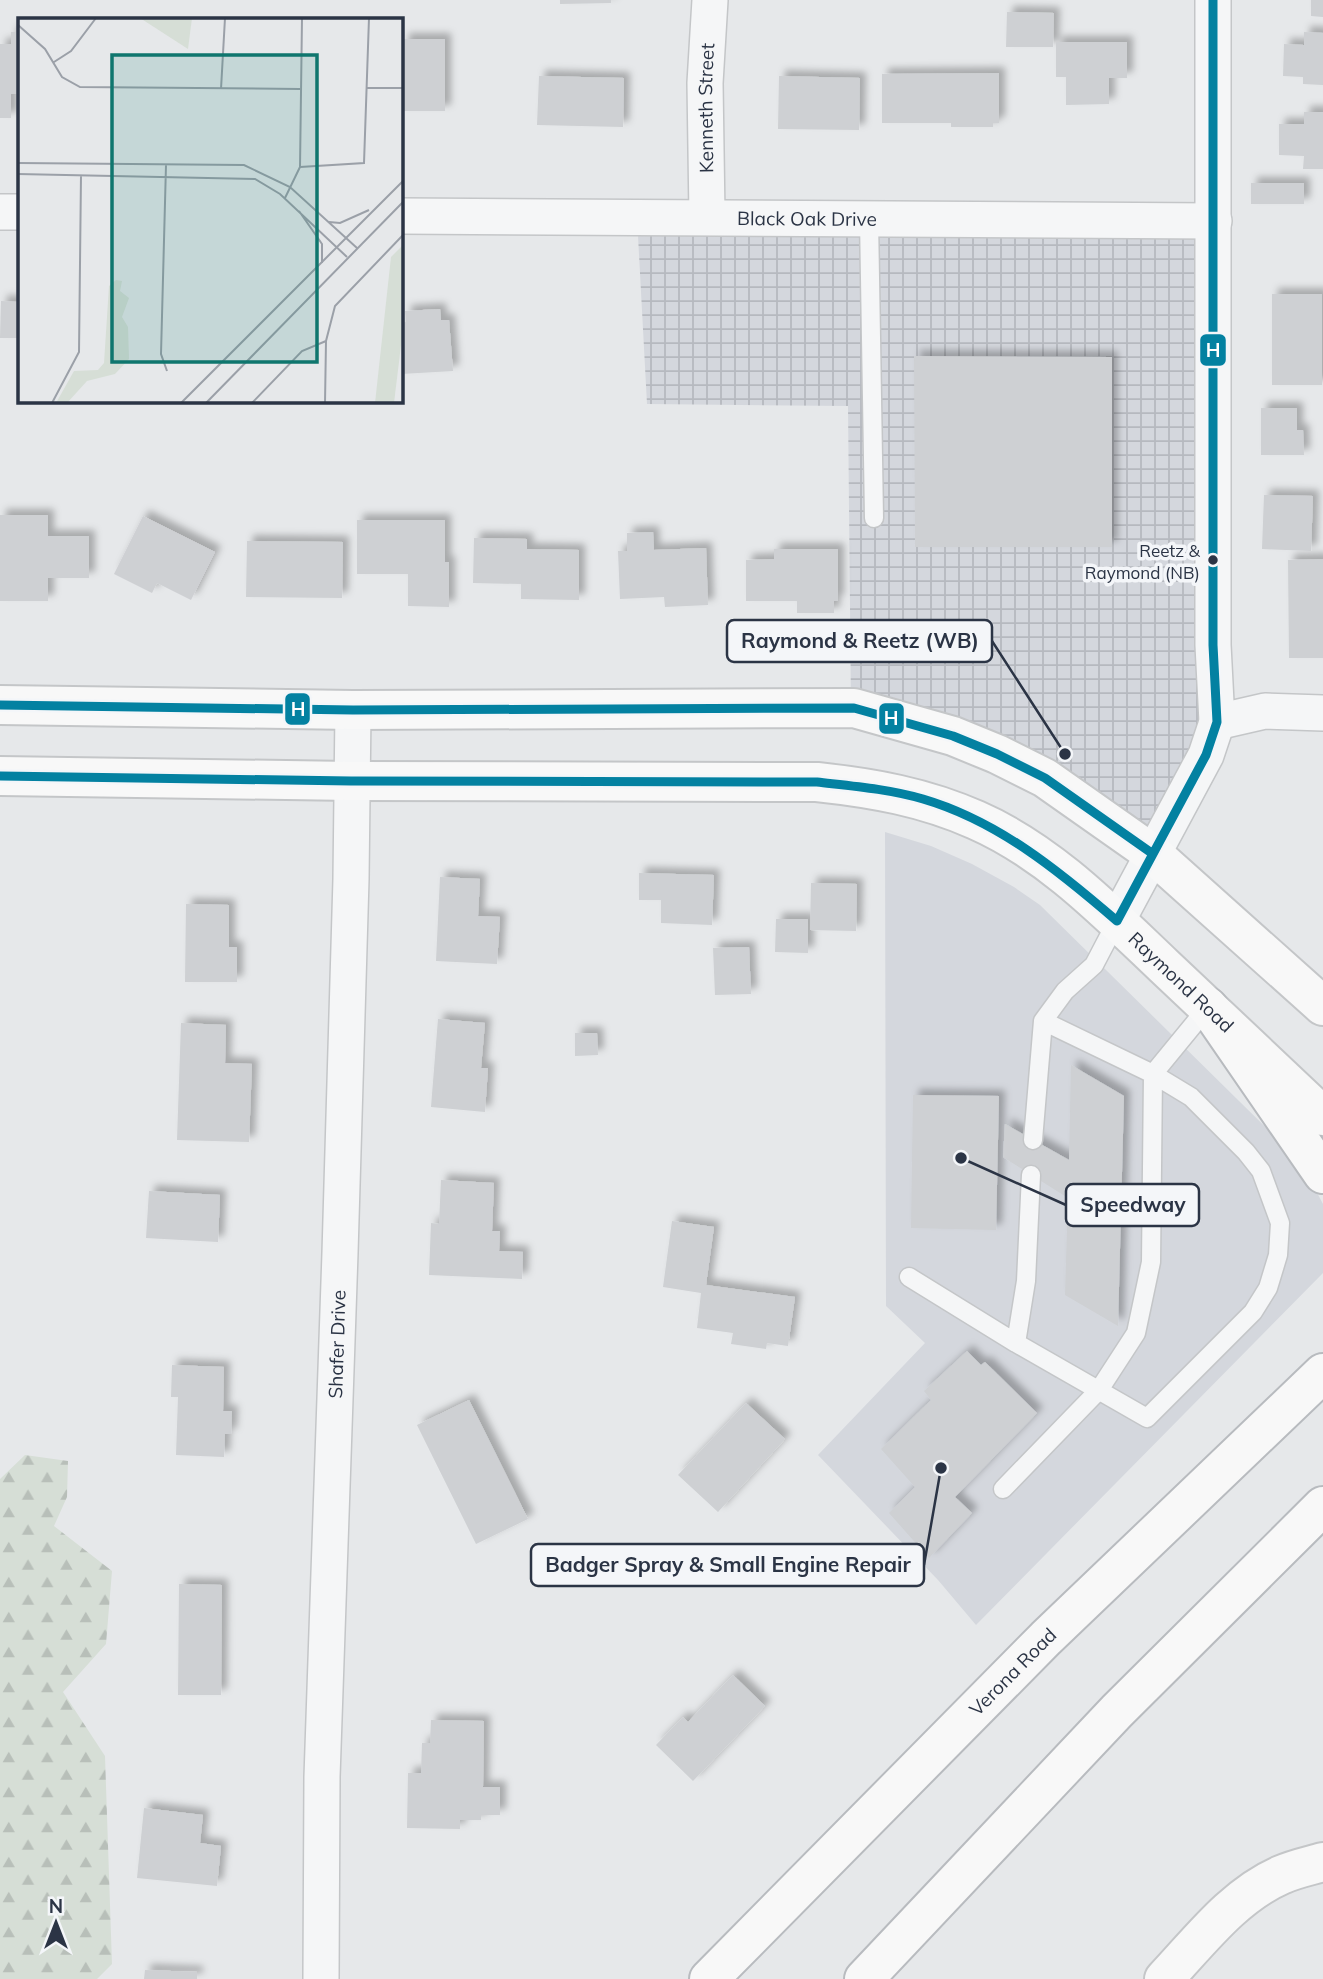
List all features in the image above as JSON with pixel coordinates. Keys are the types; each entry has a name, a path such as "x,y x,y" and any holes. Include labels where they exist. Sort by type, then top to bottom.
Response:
{"main road":[{"path":"0,705 353,710 854,708 953,736 1045,778 1153,855 1323,1006"},
{"name":"Raymond Road","path":"0,776 351,781 817,782 877,788 926,800 978,821 1018,843 1053,867 1117,921 1323,1116"},
{"path":"1208,1007 1323,1174"},
{"name":"Verona Road","path":"709,1979 1046,1638 1323,1373"},
{"path":"868,1975 1117,1711 1323,1506"},
{"path":"1164,1979 1227,1912 1253,1890 1282,1875 1323,1862"}],"street":[{"name":"Kenneth Street","path":"707,216 705,83 709,0"},
{"path":"1117,921 1206,755 1217,722 1213,645 1213,0"},
{"path":"0,212 18,212"},
{"name":"Black Oak Drive","path":"402,216 1214,221"},
{"name":"Shafer Drive","path":"321,1979 322,1777 342,1211 353,710"},
{"path":"1217,722 1265,711 1323,713"}],"lane":[{"path":"869,218 874,518"},
{"path":"1032,1140 1043,1021 1065,991 1094,965 1117,921"},
{"path":"1003,1489 1099,1390 1136,1333 1151,1262 1153,1074 1208,1007"},
{"path":"909,1277 1016,1343 1147,1418 1253,1312 1268,1288 1278,1255 1280,1223 1261,1171 1246,1152 1191,1097 1153,1074 1043,1021"},
{"path":"1016,1343 1026,1281 1031,1175"}],"shaded area":[{"path":"637,217 1214,221 1217,722 1153,854 1045,778 851,709 848,406 647,404"},
{"path":"885,832 931,846 972,864 1040,905 1300,1161 1323,1204 1323,1273 976,1625 938,1580 818,1455 925,1343 886,1306"}],"green space":[{"path":"25,1455 68,1461 67,1497 54,1526 112,1571 106,1644 63,1692 105,1756 112,1964 97,1979 0,1979 0,1479"}],"building":[{"path":"560,0 611,0 611,3 560,4"},
{"path":"1311,0 1323,0 1323,17 1311,16"},
{"path":"1007,12 1054,13 1053,47 1006,47"},
{"path":"11,32 18,32 18,94 11,94 11,118 0,118 0,44 11,44"},
{"path":"1304,32 1323,33 1323,85 1303,84 1303,77 1283,76 1284,44 1304,45"},
{"path":"403,39 445,39 445,111 402,111"},
{"path":"1056,42 1127,42 1127,78 1109,78 1109,104 1066,105 1066,77 1056,77"},
{"path":"999,73 999,123 993,123 993,127 951,127 951,123 882,123 882,74"},
{"path":"539,76 624,78 623,127 537,125"},
{"path":"779,76 860,78 859,130 778,129"},
{"path":"1304,112 1323,112 1323,169 1303,169 1304,156 1279,155 1279,124 1304,124"},
{"path":"1251,183 1304,183 1304,204 1251,204"},
{"path":"1272,294 1322,294 1322,385 1272,385"},
{"path":"1,301 18,302 18,338 0,338"},
{"path":"440,309 441,320 449,320 453,371 402,374 402,323 406,322 405,311"},
{"path":"914,356 1112,357 1112,547 915,547"},
{"path":"1261,408 1297,408 1297,430 1303,430 1304,455 1261,455"},
{"path":"1264,495 1313,496 1311,551 1262,549"},
{"path":"0,515 48,515 48,536 89,536 89,578 48,578 48,601 0,601"},
{"path":"143,516 215,552 191,600 157,583 152,593 114,574"},
{"path":"357,520 445,520 449,607 408,606 408,574 357,574"},
{"path":"653,532 654,550 706,548 708,605 665,607 664,597 620,599 618,551 627,551 627,533"},
{"path":"474,538 527,539 527,549 579,550 579,600 521,599 521,584 473,583"},
{"path":"247,541 343,542 342,598 246,597"},
{"path":"774,549 838,549 838,601 834,601 834,613 797,613 797,601 746,601 746,560 774,559"},
{"path":"1323,559 1323,658 1289,658 1288,560"},
{"path":"639,873 714,875 712,925 661,923 661,900 639,900"},
{"path":"440,877 480,879 478,916 500,917 497,964 436,961"},
{"path":"811,883 857,884 856,931 810,930"},
{"path":"186,904 229,905 229,947 237,947 237,982 185,982"},
{"path":"776,919 808,919 808,953 775,952"},
{"path":"749,947 751,994 715,995 713,948"},
{"path":"438,1019 485,1023 481,1068 488,1068 485,1112 431,1107"},
{"path":"181,1023 226,1025 225,1063 252,1064 249,1142 177,1140"},
{"path":"575,1033 597,1033 598,1055 575,1056"},
{"path":"1071,1065 1124,1096 1118,1326 1065,1295 1068,1198 1003,1157 1005,1124 1069,1160"},
{"path":"913,1095 999,1096 996,1230 911,1228"},
{"path":"441,1180 494,1183 492,1231 500,1231 499,1251 523,1252 522,1279 429,1275 431,1223 439,1224"},
{"path":"149,1191 220,1195 218,1242 146,1238"},
{"path":"672,1221 714,1227 706,1285 795,1297 788,1346 767,1343 766,1349 731,1344 733,1333 697,1328 701,1293 663,1287"},
{"path":"967,1351 981,1365 985,1362 1037,1413 955,1497 972,1513 929,1558 889,1513 915,1487 881,1449 931,1400 924,1391"},
{"path":"172,1365 224,1367 223,1411 232,1411 231,1434 225,1434 224,1457 176,1455 178,1397 171,1397"},
{"path":"469,1400 528,1519 476,1544 417,1425"},
{"path":"746,1403 785,1439 718,1512 678,1475"},
{"path":"179,1584 222,1585 221,1695 178,1695"},
{"path":"733,1675 765,1706 693,1781 656,1745 683,1717 688,1722"},
{"path":"431,1720 484,1721 483,1787 500,1787 500,1815 481,1815 481,1820 460,1820 460,1829 407,1828 408,1773 421,1773 422,1743 430,1743"},
{"path":"144,1808 203,1815 200,1843 221,1846 217,1886 137,1878"},
{"path":"145,1970 197,1972 197,1979 144,1979"}],"transit line":[{"name":"H","path":"0,776 351,781 817,782 857,787 923,799 977,820 1050,866 1117,921 1206,755 1217,722 1213,645 1213,0"},
{"name":"H","path":"0,705 353,710 854,708 953,736 997,754 1045,778 1153,854"}],"place":[{"name":"Reetz & Raymond (NB)","path":"1213,560"},
{"name":"Raymond & Reetz (WB)","path":"1065,754"},
{"name":"Speedway","path":"961,1158"},
{"name":"Badger Spray & Small Engine Repair","path":"941,1468"}]}
